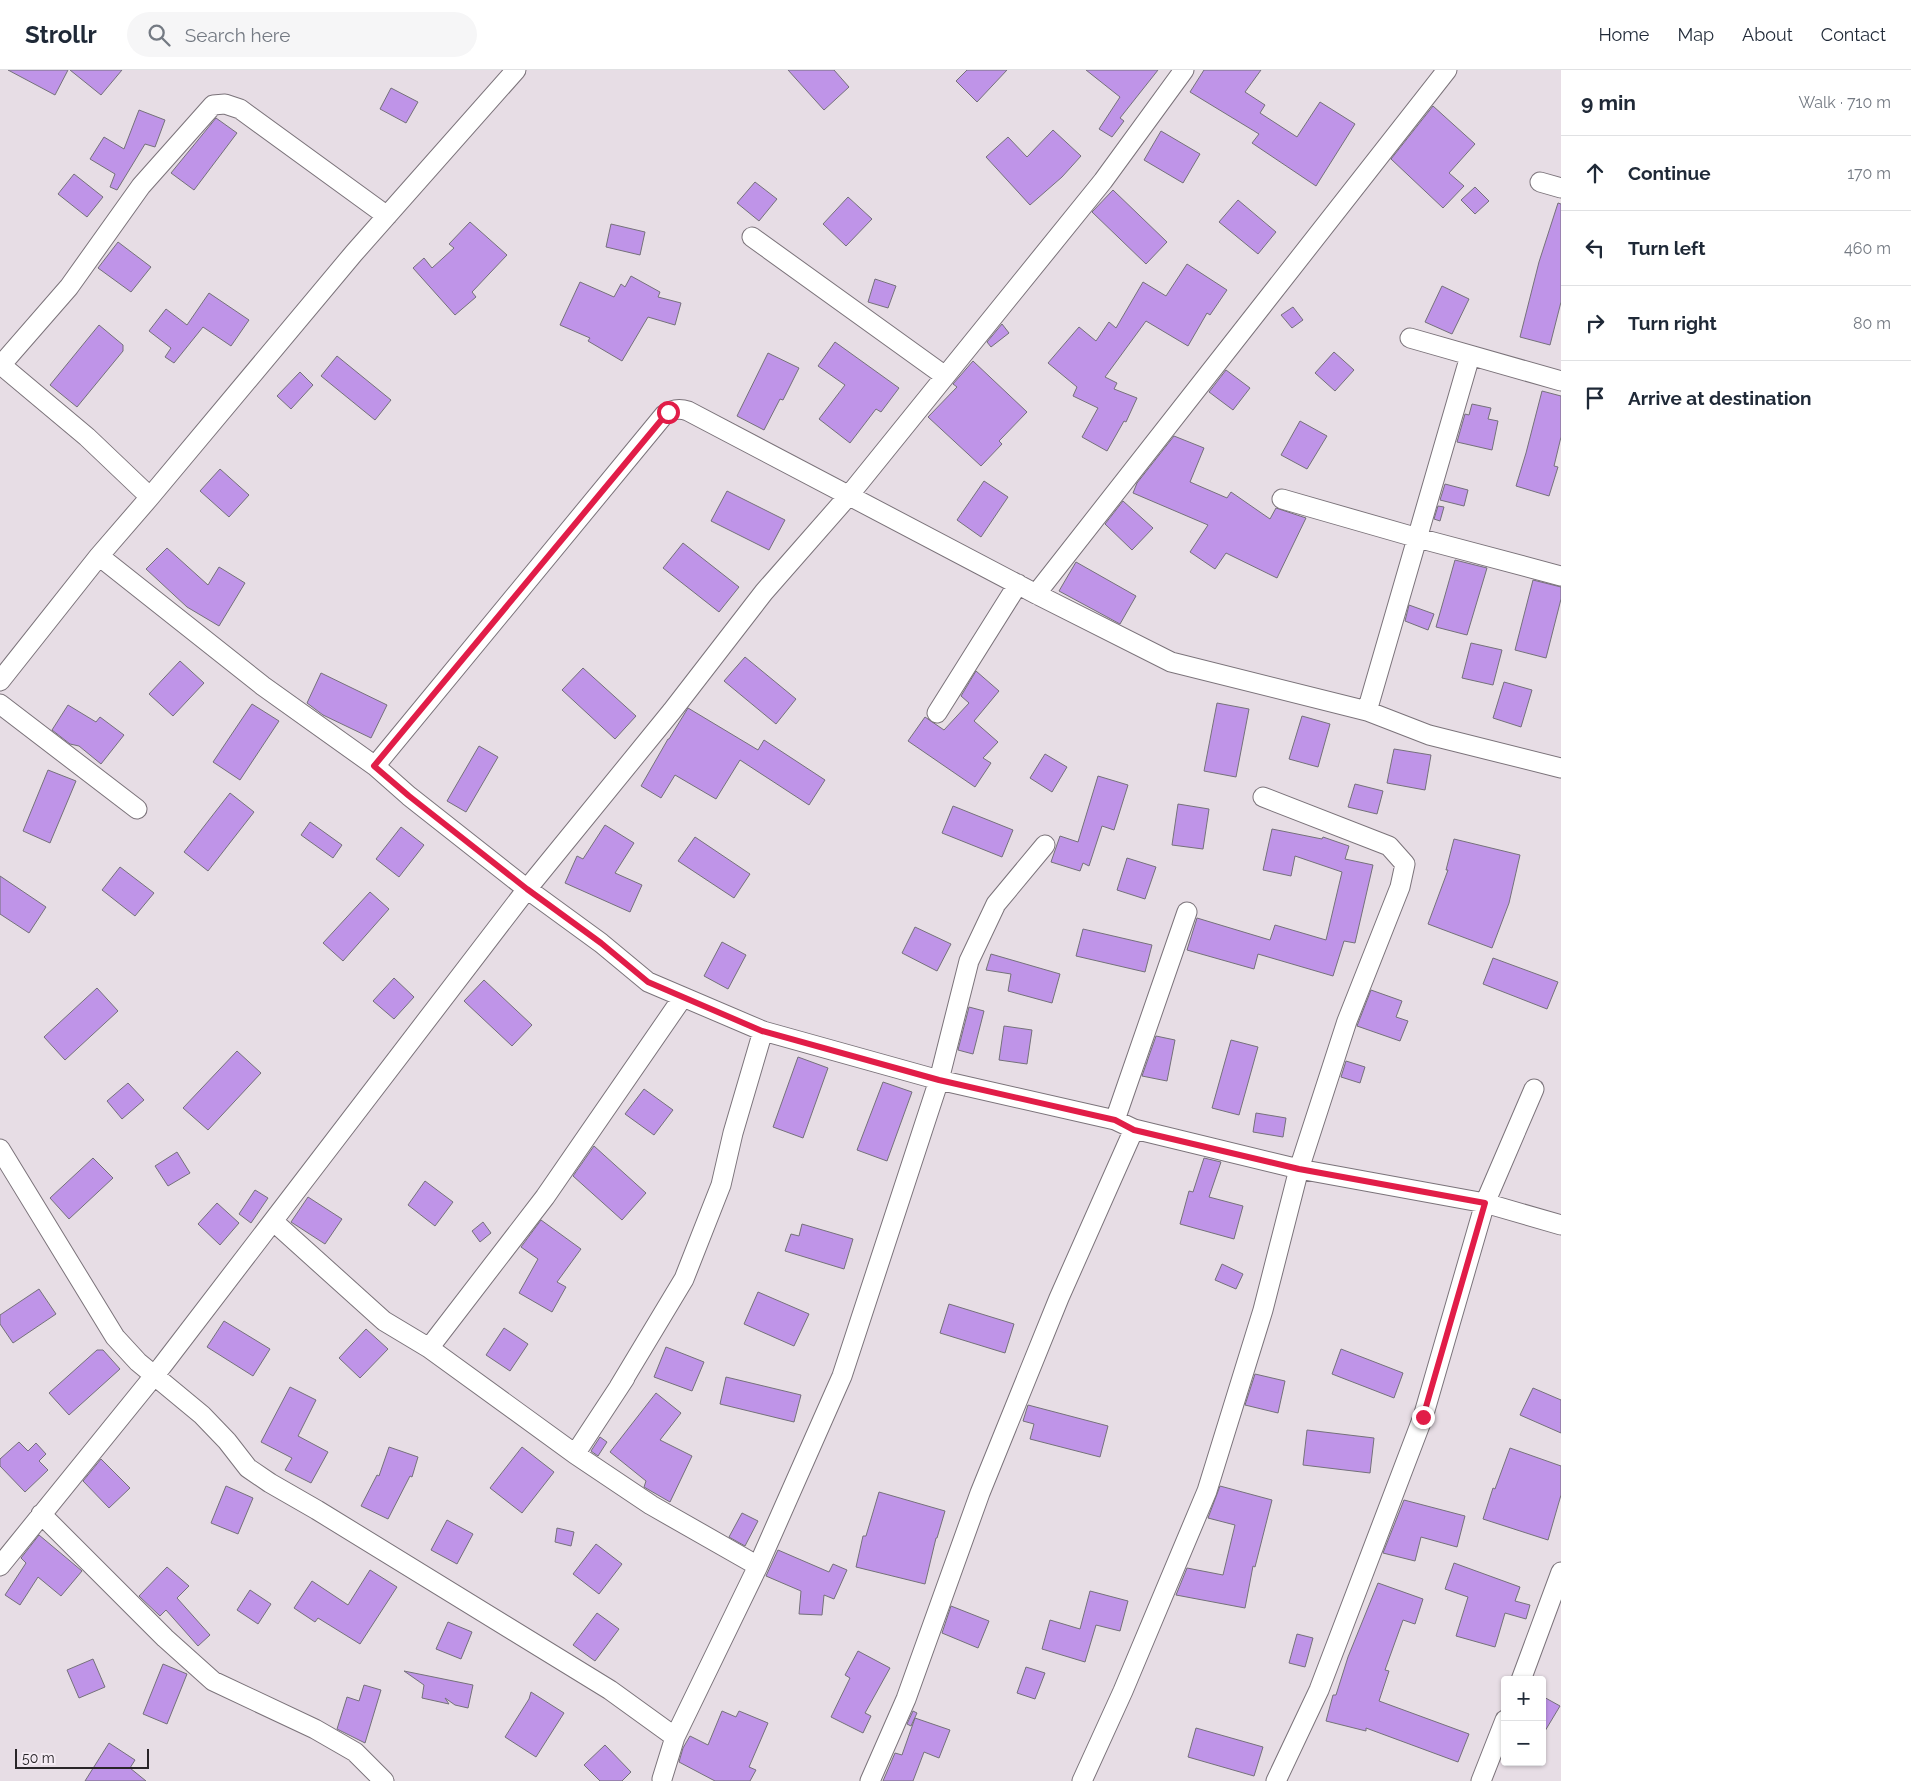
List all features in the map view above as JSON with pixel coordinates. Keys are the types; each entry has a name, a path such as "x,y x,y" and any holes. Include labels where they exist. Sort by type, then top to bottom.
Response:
{"street":[{"path":"0,681 99,556 354,253 516,70"},
{"path":"0,1566 273,1221 527,889 672,711 764,592 850,494 1103,181 1184,70"},
{"path":"1036,594 1447,70"},
{"path":"150,497 87,437 0,364 69,287 141,186 214,105 225,104 240,109 387,216"},
{"path":"1540,182 1561,188"},
{"path":"752,237 945,376"},
{"path":"1410,338 1561,380"},
{"path":"1367,711 1470,356"},
{"path":"374,766 668,412 674,409 688,411 850,494 1036,594 1171,662 1367,711 1429,735 1561,768"},
{"path":"1282,499 1561,576"},
{"path":"99,556 263,686 374,766 409,796 527,889 601,943 648,982 762,1031 939,1080 1115,1120 1134,1130 1299,1169 1485,1203 1561,1225"},
{"path":"938,713 1018,584"},
{"path":"0,704 137,810"},
{"path":"1082,1781 1123,1691 1207,1491 1264,1310 1299,1169 1347,1021 1400,887 1404,864 1390,846 1263,797"},
{"path":"661,1780 675,1737 758,1566 842,1376 939,1080 969,961 996,904 1045,845"},
{"path":"1115,1120 1187,912"},
{"path":"429,1348 545,1197 682,997"},
{"path":"619,1387 684,1279 721,1185 733,1133 762,1031"},
{"path":"1276,1781 1319,1690 1423,1417 1485,1203 1534,1089"},
{"path":"870,1781 906,1699 987,1476 1059,1298 1134,1130"},
{"path":"0,1149 115,1337 138,1362 202,1415 227,1441 248,1468 610,1690 675,1737"},
{"path":"273,1221 384,1321 429,1348 575,1454 651,1505 758,1566"},
{"path":"575,1454 663,1320"},
{"path":"41,1514 165,1638 213,1681 315,1729 355,1752 384,1781"},
{"path":"1522,1676 1561,1572"},
{"path":"1481,1781 1505,1721"}],"building":[{"path":"8,70 68,70 55,95"},
{"path":"70,70 122,70 101,95"},
{"path":"788,70 834,70 849,87 824,110"},
{"path":"967,70 1007,70 977,102 956,81"},
{"path":"1086,70 1158,70 1120,118 1124,121 1112,137 1099,129 1120,97"},
{"path":"1204,70 1261,70 1245,92 1265,105 1260,113 1297,137 1320,102 1355,124 1316,186 1252,143 1259,134 1190,92"},
{"path":"391,88 418,102 406,123 380,109"},
{"path":"1433,106 1475,144 1449,173 1464,186 1443,208 1391,159"},
{"path":"139,110 165,120 155,147 145,144 117,190 110,187 115,174 90,159 104,137 124,149"},
{"path":"216,118 237,133 194,190 171,173"},
{"path":"1053,130 1081,156 1062,177 1030,205 986,157 1008,137 1027,157"},
{"path":"1161,131 1200,154 1183,183 1144,160"},
{"path":"74,174 103,197 87,217 58,194"},
{"path":"755,182 777,199 759,221 737,203"},
{"path":"1475,187 1489,201 1475,214 1461,200"},
{"path":"1113,190 1167,242 1146,264 1092,212"},
{"path":"848,197 872,219 846,246 823,224"},
{"path":"1238,200 1276,232 1258,254 1219,222"},
{"path":"1558,203 1561,204 1561,302 1550,345 1520,337 1539,262"},
{"path":"470,222 507,255 472,292 476,297 455,315 413,268 424,258 432,268 454,248 449,244"},
{"path":"611,224 645,232 640,255 606,247"},
{"path":"118,242 151,267 131,292 98,268"},
{"path":"1187,264 1227,290 1210,315 1207,313 1188,346 1146,321 1105,377 1117,383 1114,389 1137,398 1126,422 1124,421 1107,451 1082,437 1098,408 1073,396 1077,387 1048,363 1079,327 1096,341 1109,322 1116,328 1143,282 1166,296"},
{"path":"631,276 660,292 658,297 681,303 675,325 648,317 622,361 588,341 590,338 560,325 580,282 614,297 621,284 625,287"},
{"path":"875,279 896,286 888,308 868,302"},
{"path":"1442,286 1469,299 1452,334 1425,322"},
{"path":"209,293 249,320 231,346 203,327 174,363 165,357 171,348 149,331 166,309 187,325"},
{"path":"1293,307 1303,320 1292,328 1281,315"},
{"path":"1002,324 1009,333 991,347 987,342"},
{"path":"99,325 123,345 123,351 77,407 50,385"},
{"path":"835,342 899,388 881,412 876,409 850,443 819,419 845,385 818,366"},
{"path":"1334,352 1354,370 1335,391 1315,373"},
{"path":"768,353 799,368 783,400 780,399 764,430 737,416"},
{"path":"337,356 391,400 375,420 321,376"},
{"path":"973,361 1027,412 999,441 1002,444 981,466 928,417 957,387 953,384"},
{"path":"1226,370 1250,388 1233,410 1209,392"},
{"path":"300,372 313,385 291,409 277,396"},
{"path":"1542,391 1561,396 1561,437 1554,466 1558,467 1549,496 1516,486"},
{"path":"1472,404 1491,408 1488,419 1498,421 1492,450 1457,442 1465,414 1469,415"},
{"path":"1300,421 1327,436 1307,469 1281,455"},
{"path":"1174,436 1204,448 1190,482 1227,498 1231,492 1270,519 1276,508 1306,518 1277,578 1226,553 1215,569 1190,552 1208,525 1133,493 1137,483"},
{"path":"220,469 249,495 229,517 200,491"},
{"path":"984,481 1008,497 981,537 957,520"},
{"path":"1445,484 1468,490 1464,506 1440,500"},
{"path":"727,491 785,520 769,550 711,521"},
{"path":"1123,501 1153,528 1132,550 1105,524"},
{"path":"1438,506 1444,507 1440,521 1434,519"},
{"path":"683,543 739,587 719,612 663,568"},
{"path":"167,548 208,585 219,567 245,583 219,626 187,607 146,569"},
{"path":"1455,560 1487,568 1467,635 1436,627"},
{"path":"1076,562 1136,596 1120,624 1059,591"},
{"path":"1533,580 1561,587 1561,599 1546,658 1515,650"},
{"path":"1409,605 1434,614 1428,630 1405,621"},
{"path":"1471,643 1502,650 1493,685 1462,678"},
{"path":"745,657 796,699 776,724 724,681"},
{"path":"180,661 204,683 173,716 149,694"},
{"path":"583,668 636,716 615,739 562,690"},
{"path":"976,671 999,691 974,721 998,742 983,758 991,763 975,787 908,741 925,717 944,730 969,703 961,696"},
{"path":"321,673 387,705 371,738 323,715 307,703"},
{"path":"1504,682 1532,690 1521,727 1493,718"},
{"path":"1217,703 1249,709 1236,777 1204,771"},
{"path":"252,704 279,721 240,780 213,762"},
{"path":"68,705 96,722 100,717 124,735 101,764 79,746 70,744 52,730"},
{"path":"688,708 758,750 764,740 825,780 809,805 740,760 716,799 675,775 661,798 641,786"},
{"path":"1302,716 1330,724 1318,767 1289,759"},
{"path":"479,746 498,757 466,812 447,801"},
{"path":"1394,749 1431,755 1425,790 1387,783"},
{"path":"1045,754 1067,767 1052,792 1030,778"},
{"path":"48,770 76,781 50,843 23,831"},
{"path":"1098,776 1128,785 1114,830 1102,826 1089,866 1083,863 1080,871 1051,862 1060,836 1078,842"},
{"path":"1355,784 1383,791 1377,814 1348,807"},
{"path":"230,793 254,812 208,871 184,852"},
{"path":"1178,804 1209,809 1203,849 1172,845"},
{"path":"953,806 1013,830 1002,857 942,833"},
{"path":"310,822 342,845 333,858 301,835"},
{"path":"605,825 634,843 615,873 642,885 630,912 565,883 577,856 583,859"},
{"path":"401,827 424,845 399,877 376,859"},
{"path":"1272,829 1322,839 1323,837 1349,846 1345,859 1373,865 1355,943 1344,941 1333,976 1258,954 1254,969 1187,950 1197,918 1270,940 1275,925 1326,940 1342,872 1295,856 1291,876 1263,870"},
{"path":"695,837 750,874 734,898 678,861"},
{"path":"1454,839 1520,855 1509,903 1492,948 1428,924 1448,870 1446,870"},
{"path":"1127,858 1156,867 1145,899 1117,890"},
{"path":"120,867 154,893 135,916 102,890"},
{"path":"0,876 46,907 29,933 0,914"},
{"path":"370,892 389,909 343,961 323,943"},
{"path":"915,927 951,944 937,971 902,953"},
{"path":"1083,929 1152,945 1145,972 1076,956"},
{"path":"722,942 746,955 728,989 704,976"},
{"path":"991,954 1060,974 1052,1003 1008,991 1011,974 986,970"},
{"path":"1493,958 1558,982 1547,1009 1483,984"},
{"path":"394,978 414,997 394,1019 373,1001"},
{"path":"484,980 532,1025 512,1046 464,1001"},
{"path":"97,988 118,1011 65,1060 44,1037"},
{"path":"1371,990 1402,1001 1396,1017 1408,1021 1400,1041 1357,1026"},
{"path":"969,1007 984,1011 973,1054 958,1050"},
{"path":"1004,1026 1032,1030 1027,1064 999,1060"},
{"path":"1156,1036 1175,1040 1167,1081 1142,1076"},
{"path":"1231,1040 1258,1047 1239,1115 1212,1108"},
{"path":"237,1051 261,1073 208,1130 183,1108"},
{"path":"798,1057 828,1068 803,1138 773,1127"},
{"path":"1346,1061 1365,1067 1360,1083 1341,1077"},
{"path":"883,1082 912,1092 887,1161 857,1150"},
{"path":"128,1083 144,1100 122,1119 107,1101"},
{"path":"644,1089 673,1110 654,1135 625,1114"},
{"path":"1256,1113 1286,1118 1283,1137 1253,1132"},
{"path":"594,1146 646,1193 622,1220 573,1176"},
{"path":"177,1152 190,1173 168,1186 155,1166"},
{"path":"93,1158 113,1178 69,1219 50,1198"},
{"path":"1204,1158 1221,1162 1209,1197 1243,1206 1234,1239 1180,1224 1189,1191 1193,1192"},
{"path":"425,1181 453,1202 435,1226 408,1205"},
{"path":"255,1190 268,1198 251,1223 239,1214"},
{"path":"308,1197 342,1219 325,1244 291,1222"},
{"path":"217,1203 239,1223 220,1245 198,1224"},
{"path":"541,1220 581,1249 557,1282 566,1287 552,1312 519,1293 538,1259 521,1247"},
{"path":"483,1222 491,1233 480,1242 472,1231"},
{"path":"802,1224 853,1239 844,1269 785,1251 791,1234 799,1236"},
{"path":"1222,1264 1243,1274 1236,1289 1215,1280"},
{"path":"39,1289 56,1314 13,1343 0,1324 0,1315"},
{"path":"758,1292 809,1314 794,1346 744,1324"},
{"path":"949,1304 1014,1324 1005,1353 940,1333"},
{"path":"224,1321 270,1349 253,1376 207,1347"},
{"path":"504,1328 528,1344 510,1371 486,1355"},
{"path":"366,1329 388,1349 360,1378 339,1358"},
{"path":"666,1347 704,1362 692,1391 654,1377"},
{"path":"1341,1349 1403,1373 1394,1398 1332,1374"},
{"path":"97,1350 103,1350 120,1369 69,1415 49,1393"},
{"path":"1255,1374 1285,1381 1278,1413 1245,1405"},
{"path":"726,1377 801,1395 794,1422 720,1404"},
{"path":"290,1387 316,1400 298,1436 328,1452 311,1483 285,1470 292,1458 261,1442"},
{"path":"1533,1388 1561,1400 1561,1433 1520,1415"},
{"path":"656,1393 681,1413 660,1440 692,1456 670,1502 644,1487 646,1481 610,1452"},
{"path":"1028,1405 1108,1426 1100,1457 1030,1439 1034,1424 1023,1421"},
{"path":"1307,1430 1374,1438 1370,1473 1303,1465"},
{"path":"600,1437 607,1442 598,1456 591,1451"},
{"path":"19,1442 28,1451 36,1443 46,1454 39,1461 48,1470 25,1492 0,1466 0,1459"},
{"path":"389,1447 418,1457 412,1477 410,1476 388,1519 361,1506 377,1475 379,1476"},
{"path":"522,1447 554,1472 522,1513 490,1488"},
{"path":"1510,1448 1561,1466 1561,1495 1548,1540 1483,1519 1493,1488 1495,1489"},
{"path":"101,1459 130,1488 109,1508 83,1481"},
{"path":"226,1486 253,1498 238,1534 211,1523"},
{"path":"1220,1486 1272,1500 1255,1567 1253,1566 1245,1608 1176,1595 1187,1568 1223,1575 1235,1525 1208,1518"},
{"path":"879,1492 945,1511 936,1538 925,1584 856,1567 863,1536 866,1536"},
{"path":"1404,1500 1465,1516 1457,1547 1421,1537 1415,1561 1383,1553"},
{"path":"742,1513 758,1521 745,1546 729,1537"},
{"path":"447,1520 473,1534 457,1564 431,1550"},
{"path":"557,1528 574,1532 571,1546 555,1542"},
{"path":"39,1535 82,1571 61,1596 38,1577 20,1605 5,1595 26,1563 21,1558"},
{"path":"596,1544 622,1564 599,1594 573,1574"},
{"path":"778,1550 829,1572 833,1564 847,1570 834,1599 824,1595 822,1615 799,1614 801,1591 766,1576"},
{"path":"1454,1563 1520,1587 1515,1601 1530,1605 1526,1619 1505,1613 1495,1647 1456,1636 1468,1597 1445,1589"},
{"path":"167,1567 189,1586 177,1598 210,1635 198,1646 166,1610 160,1616 139,1596"},
{"path":"370,1570 397,1587 360,1644 318,1618 315,1622 294,1608 312,1581 348,1605"},
{"path":"1378,1583 1423,1599 1415,1624 1403,1620 1385,1670 1389,1671 1379,1701 1469,1734 1458,1762 1366,1728 1366,1731 1326,1721 1333,1695 1336,1695 1348,1657"},
{"path":"250,1590 271,1604 258,1624 237,1610"},
{"path":"1090,1591 1128,1601 1120,1631 1096,1625 1085,1662 1042,1649 1050,1620 1080,1629"},
{"path":"951,1606 989,1621 978,1648 942,1633"},
{"path":"597,1613 619,1629 595,1661 573,1645"},
{"path":"448,1622 472,1632 461,1659 436,1649"},
{"path":"1297,1634 1313,1638 1305,1667 1289,1663"},
{"path":"858,1651 890,1668 865,1713 871,1716 863,1733 831,1717 850,1678 845,1675"},
{"path":"93,1659 105,1687 79,1698 67,1670"},
{"path":"163,1664 187,1674 167,1724 143,1714"},
{"path":"1026,1667 1045,1673 1035,1699 1017,1693"},
{"path":"404,1671 473,1685 468,1708 455,1705 445,1698 449,1704 422,1698 424,1685"},
{"path":"364,1685 381,1690 365,1743 337,1729 347,1697 359,1701"},
{"path":"531,1692 564,1713 536,1757 505,1737 529,1699"},
{"path":"1546,1698 1560,1706 1546,1729"},
{"path":"722,1711 736,1717 739,1711 768,1723 749,1767 756,1770 750,1781 715,1781 679,1762 683,1748 690,1736 708,1745"},
{"path":"913,1711 917,1713 911,1726 907,1724"},
{"path":"915,1718 950,1730 939,1758 924,1752 913,1781 883,1781 895,1753 902,1755"},
{"path":"1196,1728 1263,1747 1254,1776 1188,1757"},
{"path":"109,1743 135,1760 130,1768 146,1781 85,1781"},
{"path":"605,1745 631,1772 622,1781 600,1781 584,1765"}],"route":[{"path":"668,412 374,766 409,796 527,889 601,943 648,982 762,1031 939,1080 1115,1120 1134,1130 1299,1169 1485,1203 1423,1417"}]}
